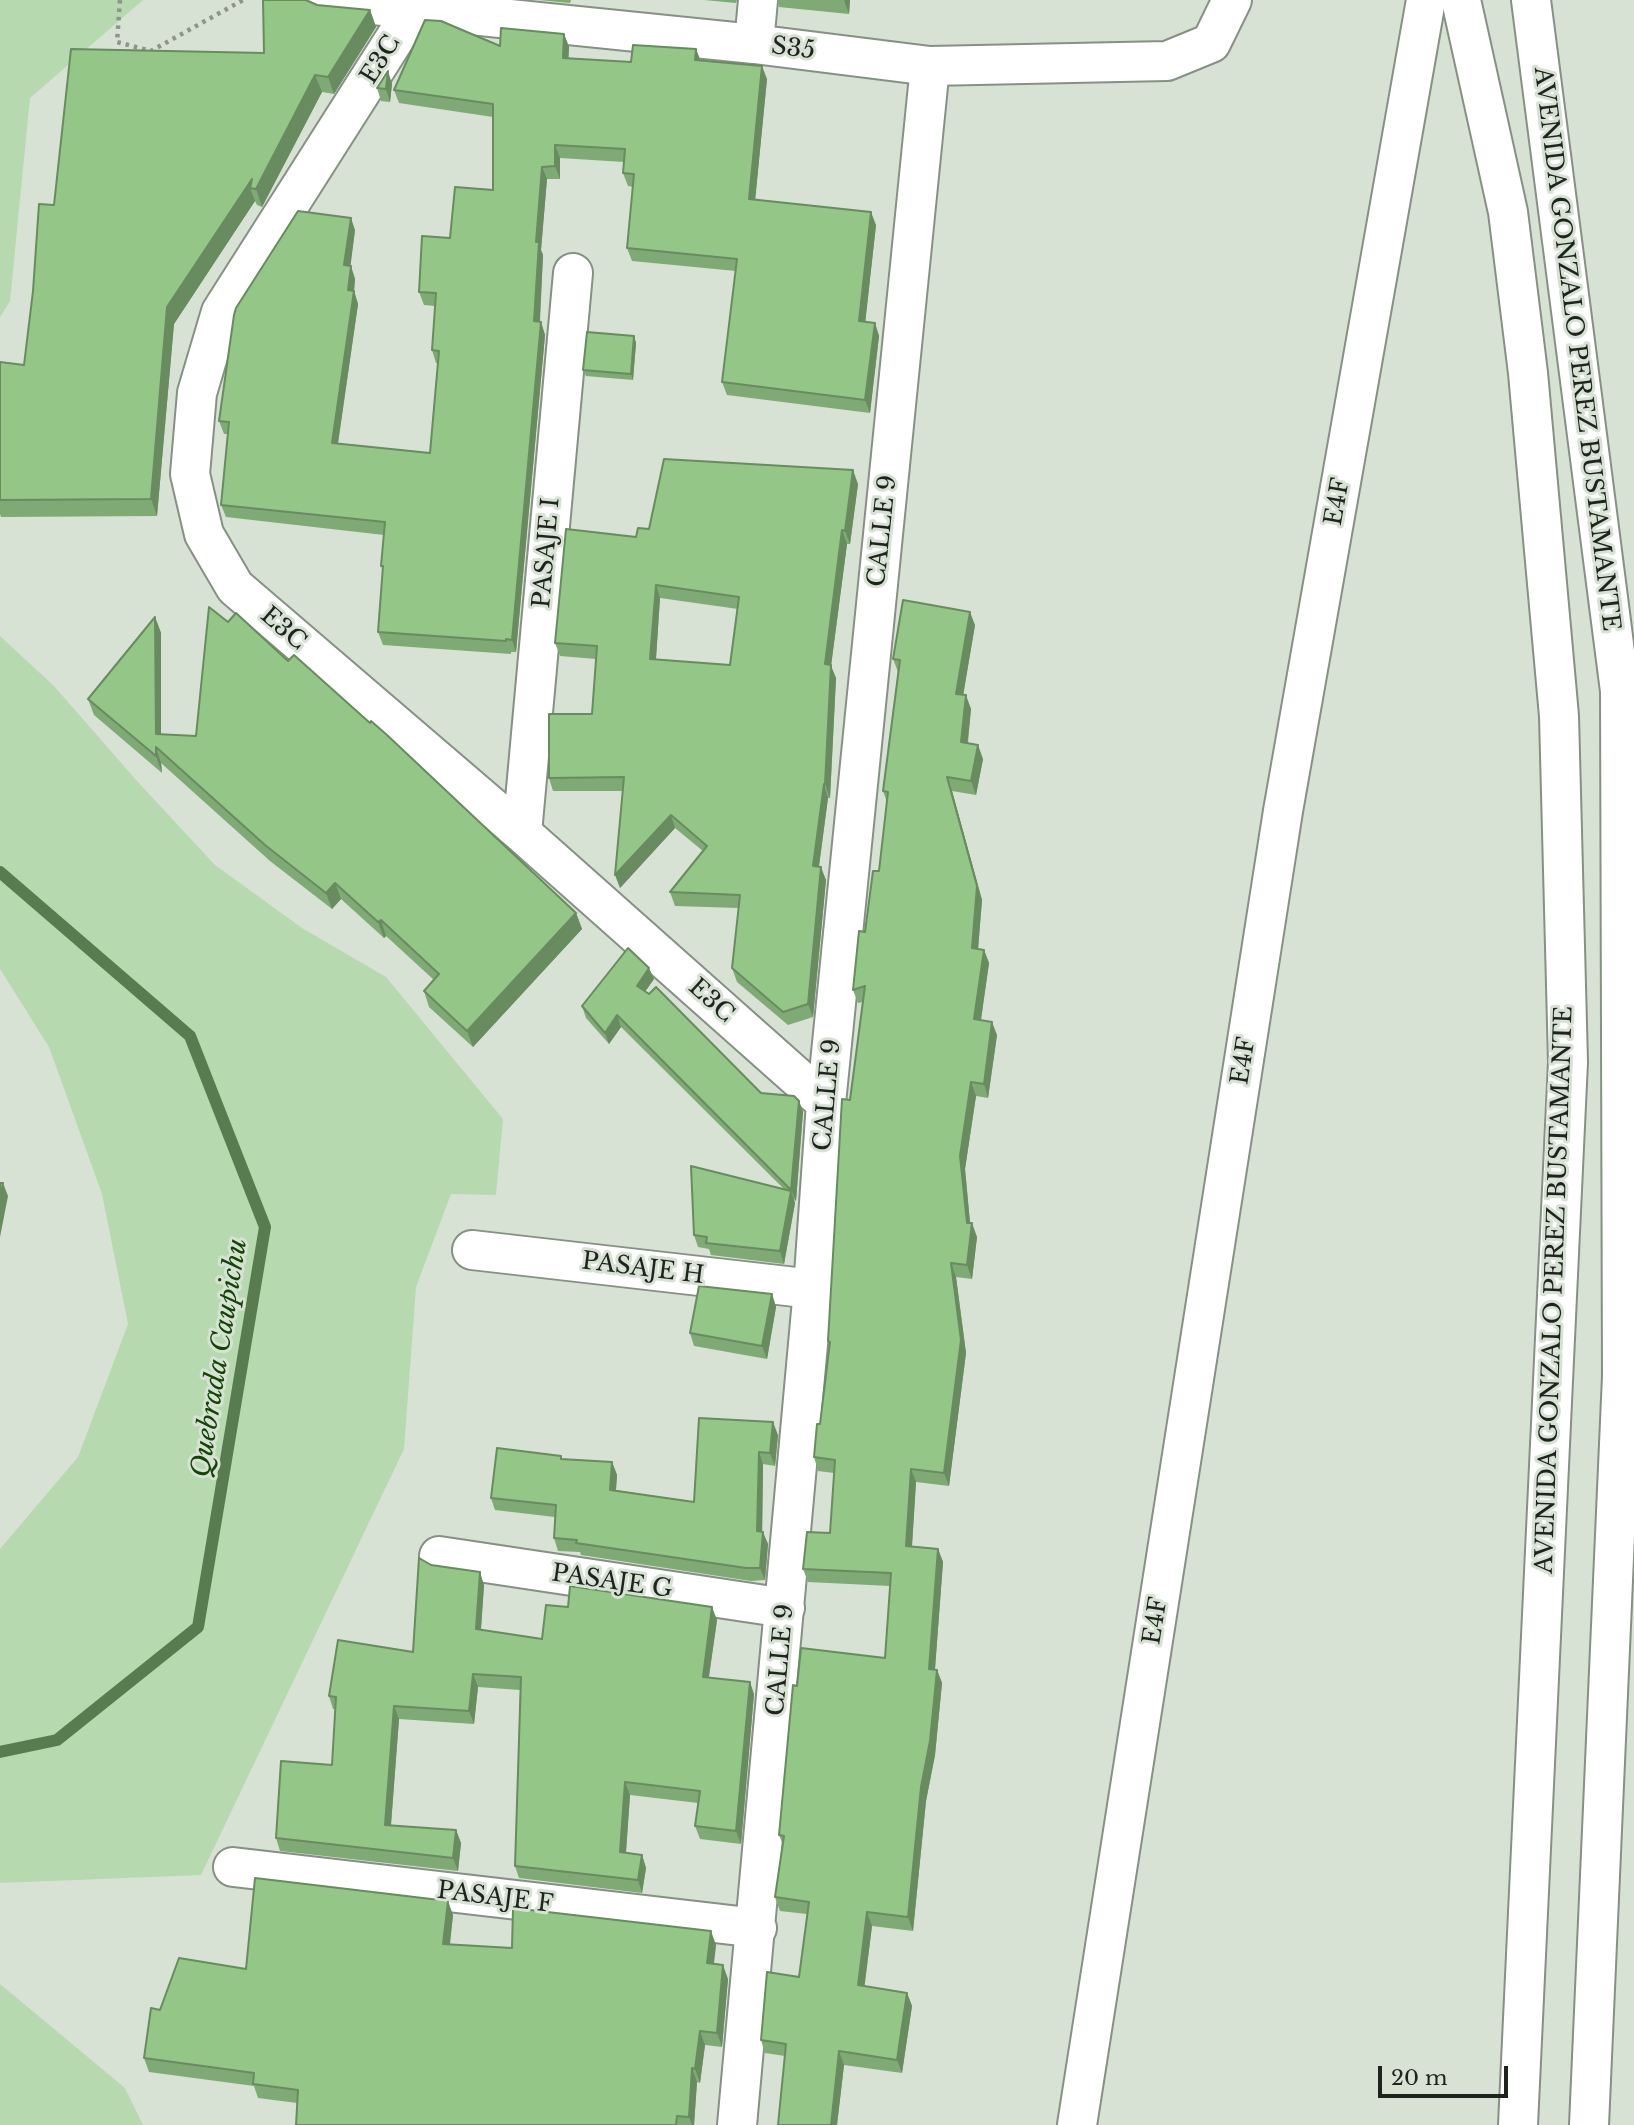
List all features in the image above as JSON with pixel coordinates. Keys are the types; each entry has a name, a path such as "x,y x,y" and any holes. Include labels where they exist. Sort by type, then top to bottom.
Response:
{"street":[{"name":"S35","path":"325,0 414,5 930,66 1167,61 1211,43 1232,0"},
{"path":"754,44 758,0"},
{"name":"E4F","path":"1077,2125 1283,811 1426,0"},
{"name":"AVENIDA GONZALO PEREZ BUSTAMANTE","path":"1461,0 1508,212 1528,373 1559,716 1568,1062 1518,2125"},
{"name":"AVENIDA GONZALO PEREZ BUSTAMANTE","path":"1531,0 1620,691 1622,1376 1589,2125"},
{"name":"E3C","path":"414,5 221,312 197,393 190,474 205,534 235,587 522,833 826,1103"},
{"name":"CALLE 9","path":"737,2125 813,1289 826,1103 930,66"},
{"name":"PASAJE I","path":"522,833 573,273"},
{"name":"PASAJE H","path":"472,1250 813,1289"},
{"name":"PASAJE G","path":"439,1556 785,1608"},
{"name":"PASAJE F","path":"233,1867 757,1928"}],"path":[{"path":"120,0 117,42 151,51 243,0"}],"green space":[{"path":"0,0 143,0 30,98 10,301 0,317"},
{"path":"0,636 54,686 215,865 302,928 386,977 503,1119 496,1195 451,1194 416,1287 404,1449 201,1875 0,1883 0,1549 78,1457 128,1324 102,1194 49,1047 0,969"},
{"path":"0,1984 125,2088 143,2125 0,2125"}],"building":[{"path":"263,0 306,0 317,5 370,10 328,77 315,75 256,189 250,188 252,179 167,307 151,499 0,500 0,362 24,365 39,204 54,205 71,49 264,53"},
{"path":"425,20 441,21 500,46 501,28 564,34 563,58 631,62 633,45 696,49 695,60 762,66 749,199 871,212 859,321 875,323 865,400 722,382 737,259 627,248 634,174 623,173 625,149 555,145 555,166 542,167 536,242 539,242 534,321 541,322 512,640 506,641 378,632 385,522 221,505 229,422 219,421 234,315 298,211 351,218 344,265 351,266 348,290 354,291 332,443 430,453 439,351 432,350 436,293 419,292 422,236 450,238 455,187 493,190 493,104 394,90"},
{"path":"388,71 386,89 377,88"},
{"path":"587,332 634,336 631,374 583,370"},
{"path":"664,459 853,470 845,531 842,530 825,664 831,665 825,784 813,866 821,867 808,1004 783,1012 732,968 740,895 670,892 707,846 671,815 615,875 624,777 549,778 549,714 592,714 597,646 555,643 566,529 636,537 638,528 649,529","holes":["656,585 739,597 730,665 650,659"]},
{"path":"903,600 970,612 956,694 966,695 961,742 978,745 971,781 947,777 977,886 972,948 984,950 974,1019 992,1022 984,1084 971,1082 960,1156 967,1223 972,1223 967,1265 951,1263 961,1340 944,1473 911,1469 906,1546 938,1549 929,1669 937,1670 930,1741 921,1787 908,1917 867,1912 858,1985 907,1993 897,2060 839,2051 831,2125 778,2125 786,2044 761,2040 767,1972 799,1977 809,1902 775,1897 784,1836 779,1835 793,1685 797,1686 801,1648 885,1658 891,1573 803,1569 807,1532 830,1533 835,1460 814,1457 830,1342 842,1099 850,1100 865,986 853,990 859,931 865,932 873,871 879,871 888,792 883,791 900,660 893,659"},
{"path":"209,607 228,622 236,613 288,661 294,655 387,735 576,913 467,1031 424,991 439,974 381,920 378,922 335,883 326,893 265,845 156,747 156,756 88,699 155,617 156,734 196,736"},
{"path":"628,948 649,968 637,986 649,994 656,987 761,1093 794,1096 799,1101 791,1190 617,1015 605,1033 582,1006"},
{"path":"691,1166 791,1191 780,1251 706,1243 707,1237 694,1235"},
{"path":"699,1286 772,1294 762,1346 690,1333"},
{"path":"699,1418 773,1422 770,1453 759,1452 757,1531 763,1532 760,1568 554,1538 556,1505 491,1498 497,1448 561,1456 561,1459 612,1462 610,1490 694,1502"},
{"path":"419,1558 431,1565 480,1572 476,1629 542,1639 546,1605 568,1607 570,1586 712,1607 703,1677 750,1682 736,1831 695,1826 700,1791 625,1782 620,1852 642,1855 638,1880 515,1866 521,1677 473,1674 469,1711 394,1706 385,1825 456,1830 453,1858 276,1838 281,1761 332,1765 336,1697 329,1696 338,1640 413,1652"},
{"path":"255,1878 448,1901 443,1944 512,1948 513,1908 711,1931 707,1963 723,1965 717,2033 700,2031 695,2069 692,2068 689,2117 677,2116 676,2125 296,2125 298,2090 253,2084 254,2073 144,2058 151,2008 160,2010 179,1958 246,1969"}],"waterway":[{"name":"Quebrada Caupichu","path":"0,872 190,1036 265,1227 198,1627 57,1740 0,1752"}]}
